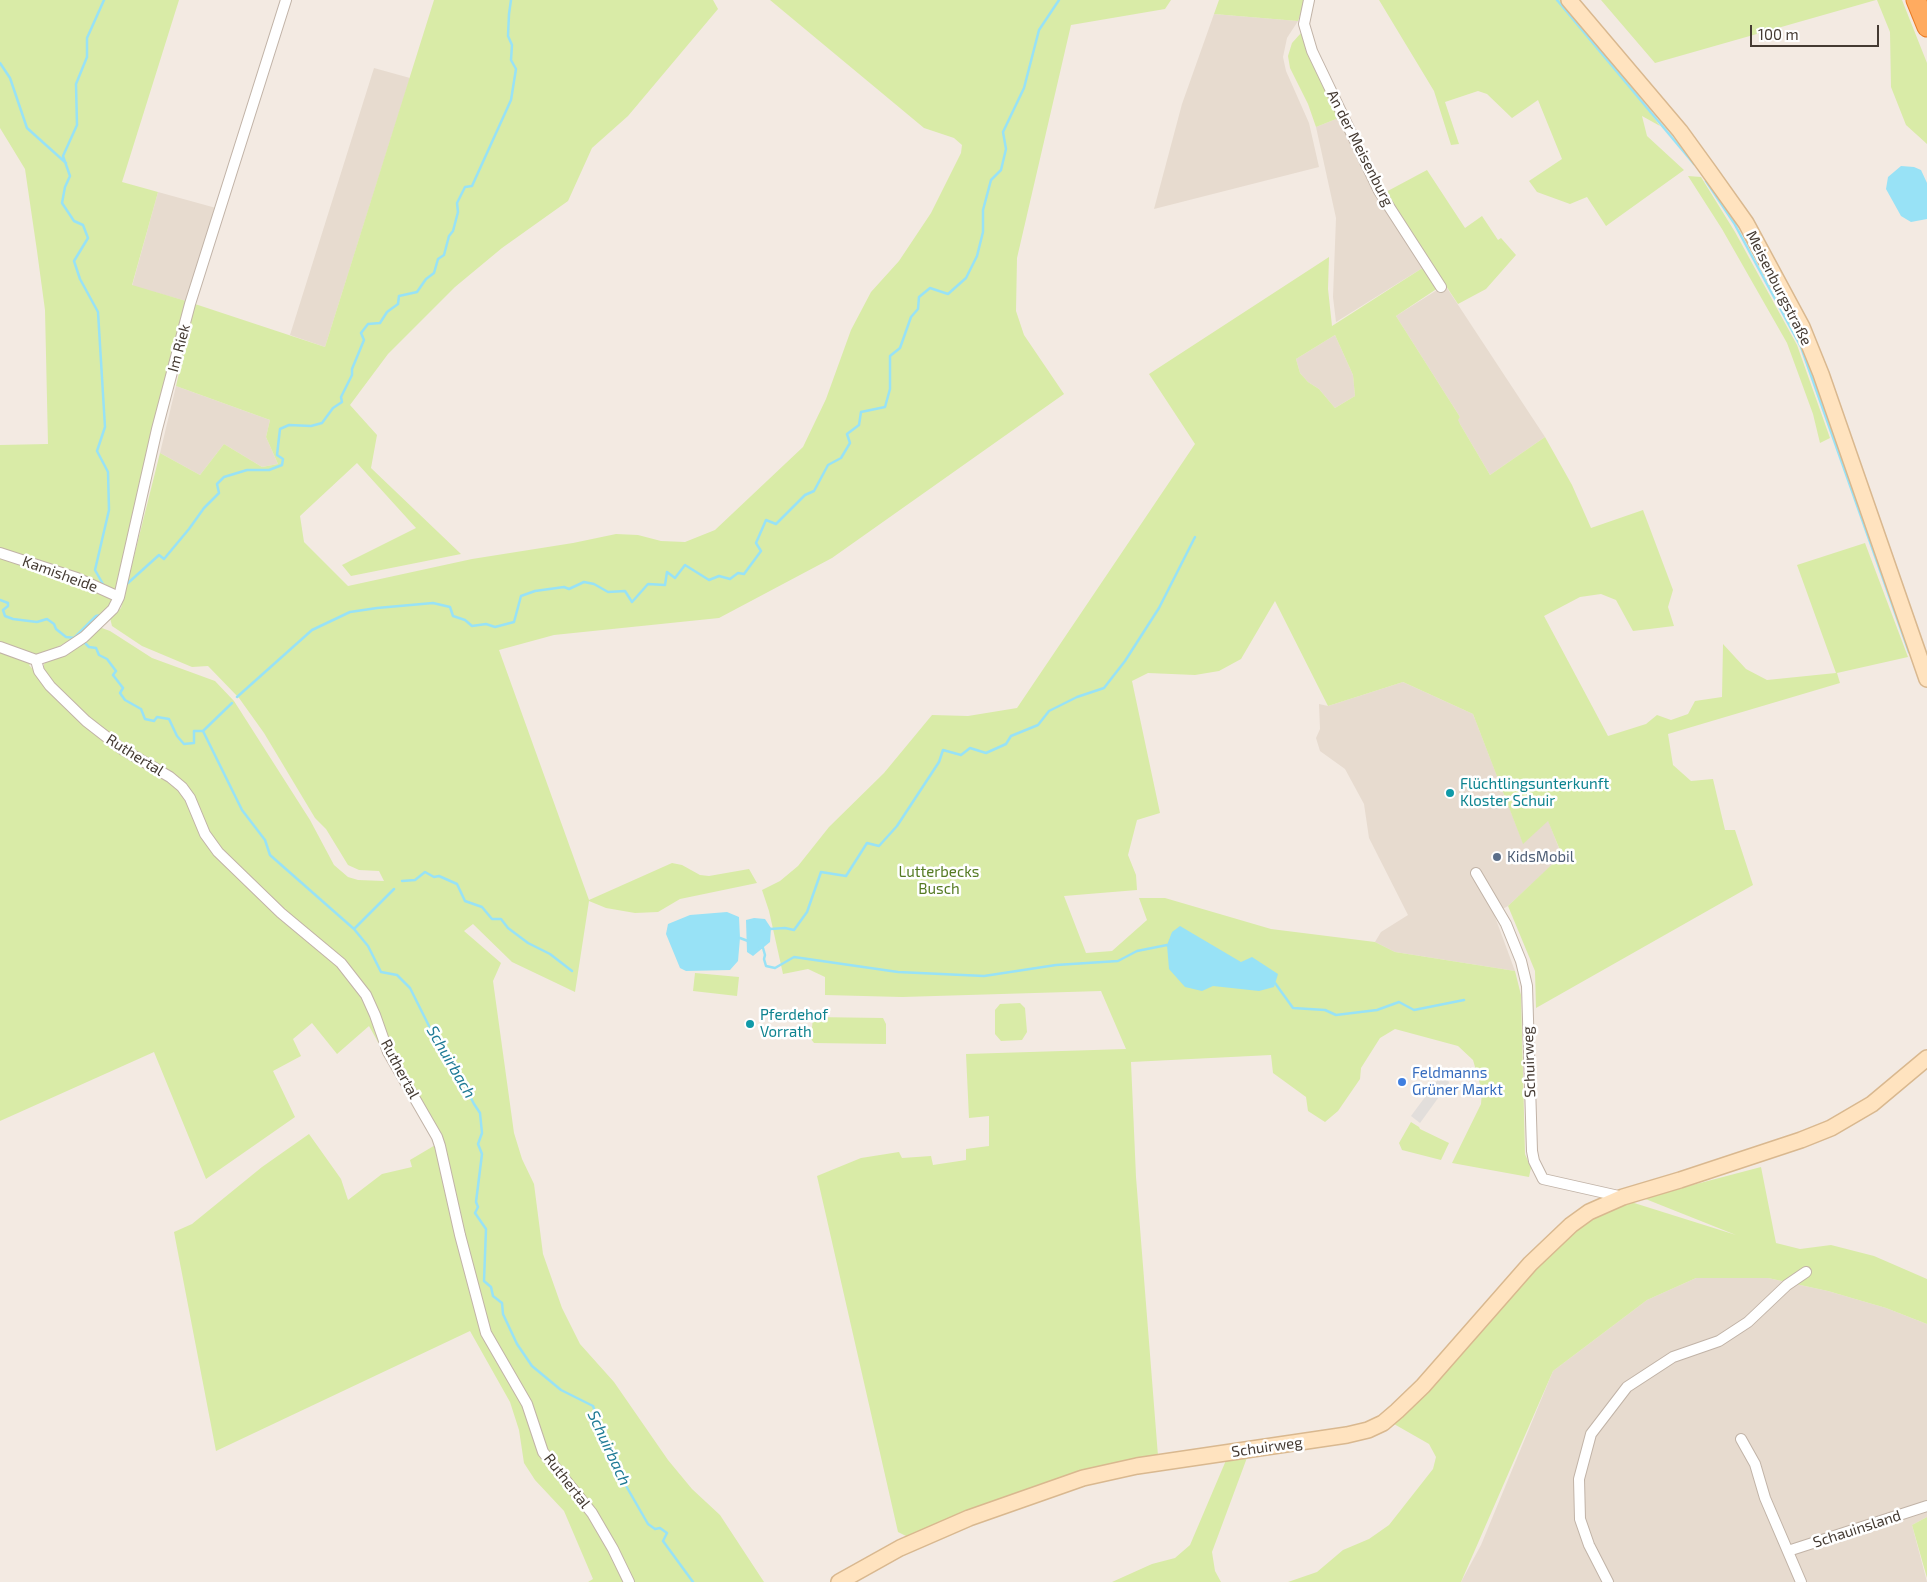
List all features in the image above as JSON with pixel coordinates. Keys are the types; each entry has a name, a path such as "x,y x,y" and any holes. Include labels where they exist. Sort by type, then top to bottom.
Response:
{"highway":[{"path":"1916,0 1927,27"}],"main road":[{"name":"Meisenburgstraße","path":"1568,0 1680,131 1709,171 1746,223 1802,327 1821,374 1927,679"},
{"name":"Schuirweg","path":"840,1582 900,1548 969,1518 1083,1478 1137,1466 1347,1435 1376,1426 1397,1412 1423,1386 1545,1248 1589,1212 1623,1197 1801,1140 1831,1128 1872,1104 1927,1058"}],"street":[{"name":"Im Riek","path":"36,660 63,651 84,637 113,609 119,597 157,429 190,304 286,0"},
{"name":"An der Meisenburg","path":"1309,0 1304,24 1312,51 1379,191 1441,287"},
{"name":"Kamisheide","path":"0,553 77,578 119,597"},
{"path":"0,647 36,660"},
{"name":"Ruthertal","path":"36,660 39,671 50,686 86,721 122,749 182,787 190,798 205,834 218,852 281,913 341,962 362,989 372,1006 388,1052 440,1146 462,1244 486,1333 527,1404 543,1452 592,1513 629,1582"},
{"name":"Schuirweg","path":"1476,872 1506,924 1521,961 1527,986 1532,1151 1534,1161 1543,1179 1623,1197"},
{"path":"1608,1582 1589,1545 1580,1520 1578,1479 1591,1434 1627,1386 1673,1357 1719,1341 1748,1322 1787,1285 1806,1272"},
{"path":"1741,1439 1755,1464 1765,1498 1801,1582"},
{"name":"Schauinsland","path":"1788,1551 1927,1506"}],"shaded area":[{"path":"1214,14 1298,21 1287,38 1283,57 1286,71 1309,123 1319,167 1154,209 1182,104"},
{"path":"374,68 410,78 325,347 290,335"},
{"path":"1341,117 1424,267 1336,322 1333,297 1336,218 1316,127"},
{"path":"158,192 216,208 186,301 132,286"},
{"path":"1445,285 1545,437 1490,475 1457,420 1460,417 1396,316"},
{"path":"1335,335 1353,375 1355,396 1335,408 1319,389 1308,382 1300,373 1296,359"},
{"path":"176,386 270,420 266,437 278,464 262,467 224,444 200,475 160,453"},
{"path":"1403,682 1473,714 1523,843 1548,820 1562,856 1508,906 1494,914 1515,971 1395,952 1375,942 1381,932 1408,915 1369,838 1364,804 1345,769 1320,751 1316,738 1320,729 1319,704 1328,706"},
{"path":"1445,1070 1449,1083 1420,1123 1411,1116"},
{"path":"1696,1278 1768,1278 1828,1291 1886,1308 1927,1324 1927,1517 1912,1525 1927,1582 1461,1582 1481,1545 1553,1371 1647,1300"}],"green space":[{"path":"0,0 179,0 122,182 158,192 132,285 186,301 118,588 115,592 107,590 113,601 106,612 88,629 72,640 40,655 29,665 56,696 108,741 123,745 87,718 53,685 43,673 44,664 49,659 60,656 99,627 110,631 152,658 215,681 234,701 310,820 334,865 348,877 358,880 384,881 379,871 359,870 348,865 326,829 315,818 264,733 239,698 208,666 192,667 142,646 112,626 110,618 121,608 160,453 200,475 224,444 262,467 278,464 266,437 270,420 176,386 195,304 325,347 434,0 713,0 718,9 628,116 592,148 568,201 502,248 455,287 388,354 350,405 377,435 371,468 461,554 351,576 342,565 416,528 357,463 300,516 304,542 348,586 472,559 573,543 616,534 638,535 661,541 685,542 715,530 803,447 826,399 851,330 871,292 899,261 931,213 961,153 962,145 954,138 924,128 770,0 1171,0 1165,9 1071,25 1017,258 1016,311 1024,335 1064,394 832,558 719,618 554,635 499,650 589,900 672,863 682,865 700,875 709,876 749,869 757,883 680,899 658,912 635,913 606,908 589,901 575,992 512,962 473,924 464,931 501,963 493,981 514,1133 522,1159 534,1184 543,1254 562,1308 580,1344 614,1382 668,1460 692,1489 720,1515 764,1582 632,1582 619,1554 591,1507 552,1462 542,1444 526,1395 484,1323 441,1137 393,1052 368,993 345,964 289,918 239,867 215,847 207,844 214,854 235,871 285,922 338,965 360,991 370,1010 387,1058 369,1026 337,1054 312,1023 293,1039 301,1056 273,1071 295,1117 206,1179 154,1052 0,1121 0,556 49,572 50,567 0,550 0,445 48,444 45,310 25,169 0,128"},
{"path":"1219,0 1305,0 1298,21 1214,14"},
{"path":"1379,0 1562,0 1612,60 1660,126 1642,116 1647,136 1684,170 1606,226 1587,197 1570,204 1537,192 1529,181 1562,159 1538,100 1512,118 1487,94 1478,91 1445,102 1459,144 1451,145 1434,91"},
{"path":"1601,0 1876,0 1655,63"},
{"path":"1877,0 1902,0 1927,63 1927,144 1906,125 1891,87 1890,32"},
{"path":"1301,33 1341,117 1316,127 1308,104 1290,68 1288,56 1292,43"},
{"path":"1427,170 1465,228 1482,216 1498,240 1501,238 1516,255 1486,289 1458,304 1384,193"},
{"path":"1688,176 1701,177 1735,232 1797,345 1830,438 1820,443 1813,414 1787,343 1722,229"},
{"name":"Lutterbecks Busch","path":"1329,257 1328,289 1332,326 1424,267 1438,288 1396,316 1460,417 1458,420 1460,424 1490,475 1545,437 1572,485 1591,528 1643,510 1673,590 1668,607 1674,626 1633,631 1616,600 1601,594 1580,597 1544,616 1608,736 1646,724 1657,715 1671,720 1688,714 1695,701 1722,697 1723,644 1746,669 1767,680 1836,673 1797,565 1865,543 1908,657 1837,673 1840,683 1668,734 1673,765 1691,781 1713,779 1725,830 1735,830 1753,885 1536,1008 1535,971 1508,906 1562,855 1548,821 1523,844 1473,714 1403,682 1328,706 1275,601 1241,659 1219,671 1195,675 1148,673 1132,681 1160,813 1137,820 1128,855 1136,875 1137,890 1064,896 1086,953 1112,951 1147,920 1139,898 1165,898 1271,929 1375,942 1395,952 1515,971 1521,995 1525,1154 1531,1168 1529,1177 1452,1163 1481,1104 1482,1091 1473,1060 1458,1046 1395,1029 1380,1038 1361,1068 1360,1079 1338,1111 1325,1122 1308,1111 1306,1097 1273,1073 1271,1055 1131,1062 1136,1177 1158,1456 1098,1468 1030,1488 908,1537 898,1532 817,1176 861,1158 899,1152 902,1158 931,1156 933,1165 966,1160 966,1149 989,1146 989,1116 969,1118 966,1054 1126,1049 1101,991 902,997 825,995 825,977 808,969 783,974 769,911 762,890 780,881 798,866 829,827 884,773 932,715 968,716 1017,708 1195,444 1149,374","holes":["1335,335 1353,375 1355,396 1335,408 1319,389 1308,382 1300,373 1296,359"]},
{"path":"695,973 739,977 737,996 693,991"},
{"path":"1020,1003 1025,1008 1027,1032 1022,1040 1001,1041 995,1034 995,1010 1000,1004"},
{"path":"813,1017 883,1018 886,1024 886,1044 814,1043 811,1039"},
{"path":"1411,1122 1420,1129 1449,1143 1441,1160 1402,1150 1399,1143"},
{"path":"309,1134 341,1179 348,1200 382,1174 412,1167 410,1160 437,1144 479,1325 524,1406 533,1437 544,1458 590,1516 626,1582 588,1582 593,1579 564,1511 535,1480 524,1463 519,1430 510,1402 470,1331 216,1451 174,1232 192,1224 262,1167"},
{"path":"1761,1167 1776,1243 1800,1249 1831,1245 1874,1256 1927,1279 1927,1324 1886,1308 1828,1291 1768,1278 1696,1278 1647,1300 1553,1371 1461,1582 1288,1582 1317,1572 1343,1550 1369,1539 1389,1525 1433,1469 1436,1457 1429,1444 1394,1424 1557,1245 1590,1218 1631,1202 1736,1235 1643,1198"},
{"path":"1248,1455 1212,1552 1215,1571 1221,1582 1112,1582 1152,1564 1175,1558 1190,1545 1227,1458"},
{"path":"1927,1517 1927,1578 1912,1525"}],"water":[{"path":"1901,166 1914,167 1921,170 1927,183 1927,219 1911,222 1901,216 1886,189 1888,177"},
{"path":"727,912 739,917 738,961 730,970 686,971 680,968 666,934 668,924 690,915"},
{"path":"754,918 765,919 771,928 770,942 753,956 747,952 746,920"},
{"path":"1180,926 1241,962 1252,957 1278,974 1274,987 1259,991 1213,986 1202,991 1185,987 1169,969 1167,945 1172,932"}],"waterway":[{"path":"104,0 87,38 87,57 76,84 77,125 63,156 70,176 65,187 62,203 74,221 83,225 88,238 74,261 80,279 98,312 105,427 97,451 108,472 109,510 95,570 104,586"},
{"path":"128,583 159,555 164,559 204,508 219,493 217,484 224,477 247,470 269,470 282,465 283,459 277,455 280,429 289,425 311,426 322,423 333,408 342,402 341,397 352,375 352,369 364,340 361,333 368,324 380,323 387,312 398,304 399,296 417,292 426,279 434,273 438,259 444,255 449,236 453,231 458,212 457,203 465,187 472,186 511,100 516,69 511,60 512,45 508,36 511,0"},
{"path":"237,697 312,630 350,612 433,603 450,607 453,616 465,620 472,626 486,624 495,627 514,622 521,596 535,591 564,587 569,589 584,582 594,584 608,592 625,591 632,602 648,584 665,585 667,572 675,578 685,565 709,580 719,576 730,579 738,573 744,574 761,551 756,543 766,520 776,524 805,495 814,491 828,465 841,458 850,443 847,434 859,425 861,412 885,407 890,389 890,356 900,348 911,317 918,309 919,297 930,288 948,294 966,278 977,256 983,232 983,210 991,180 1001,170 1006,149 1003,132 1024,88 1039,30 1059,0"},
{"path":"1557,0 1694,164"},
{"path":"0,63 10,78 27,128 66,163"},
{"path":"1706,181 1734,223 1801,347 1909,652"},
{"path":"770,929 785,928 794,930 807,912 821,872 846,876 867,843 879,846 897,826 939,762 943,750 961,755 970,748 986,753 1006,744 1011,736 1038,725 1049,711 1077,697 1104,688 1125,661 1159,608 1195,537"},
{"name":"Schuirbach","path":"0,600 8,603 8,606 3,610 5,616 37,622 47,619 66,637 75,638"},
{"path":"74,638 96,616 101,615"},
{"name":"Schuirbach","path":"84,642 89,647 96,648 99,655 107,659 116,671 113,675 123,688 120,693 125,700 141,709 145,719 154,721 157,717 169,719 177,736 184,744 194,743 194,731 203,731 242,810 265,840 270,855 354,929 368,946 381,972 397,975 410,988 437,1042 452,1061 480,1113 482,1133 478,1144 482,1154 476,1202 478,1207 475,1213 486,1229 484,1281 491,1287 493,1296 502,1303 503,1314 517,1344 532,1366 561,1390 593,1406 614,1465 648,1524 655,1529 660,1528 667,1533 663,1541 693,1582"},
{"path":"203,731 232,703"},
{"path":"402,881 415,880 425,872 434,877 439,876 457,884 465,901 482,907 492,919 501,919 508,928 528,943 550,954 572,971"},
{"path":"354,929 394,889"},
{"path":"740,938 748,941"},
{"path":"760,947 763,948 766,966 775,968 794,957 898,972 984,976 1056,965 1118,961 1137,951 1170,946"},
{"path":"1272,982 1275,983 1293,1008 1325,1010 1336,1015 1377,1010 1399,1002 1414,1010 1464,1000"}],"place":[{"name":"Flüchtlingsunterkunft Kloster Schuir","path":"1450,793"},
{"name":"KidsMobil","path":"1497,857"},
{"name":"Pferdehof Vorrath","path":"750,1024"},
{"name":"Feldmanns Grüner Markt","path":"1402,1082"}]}
